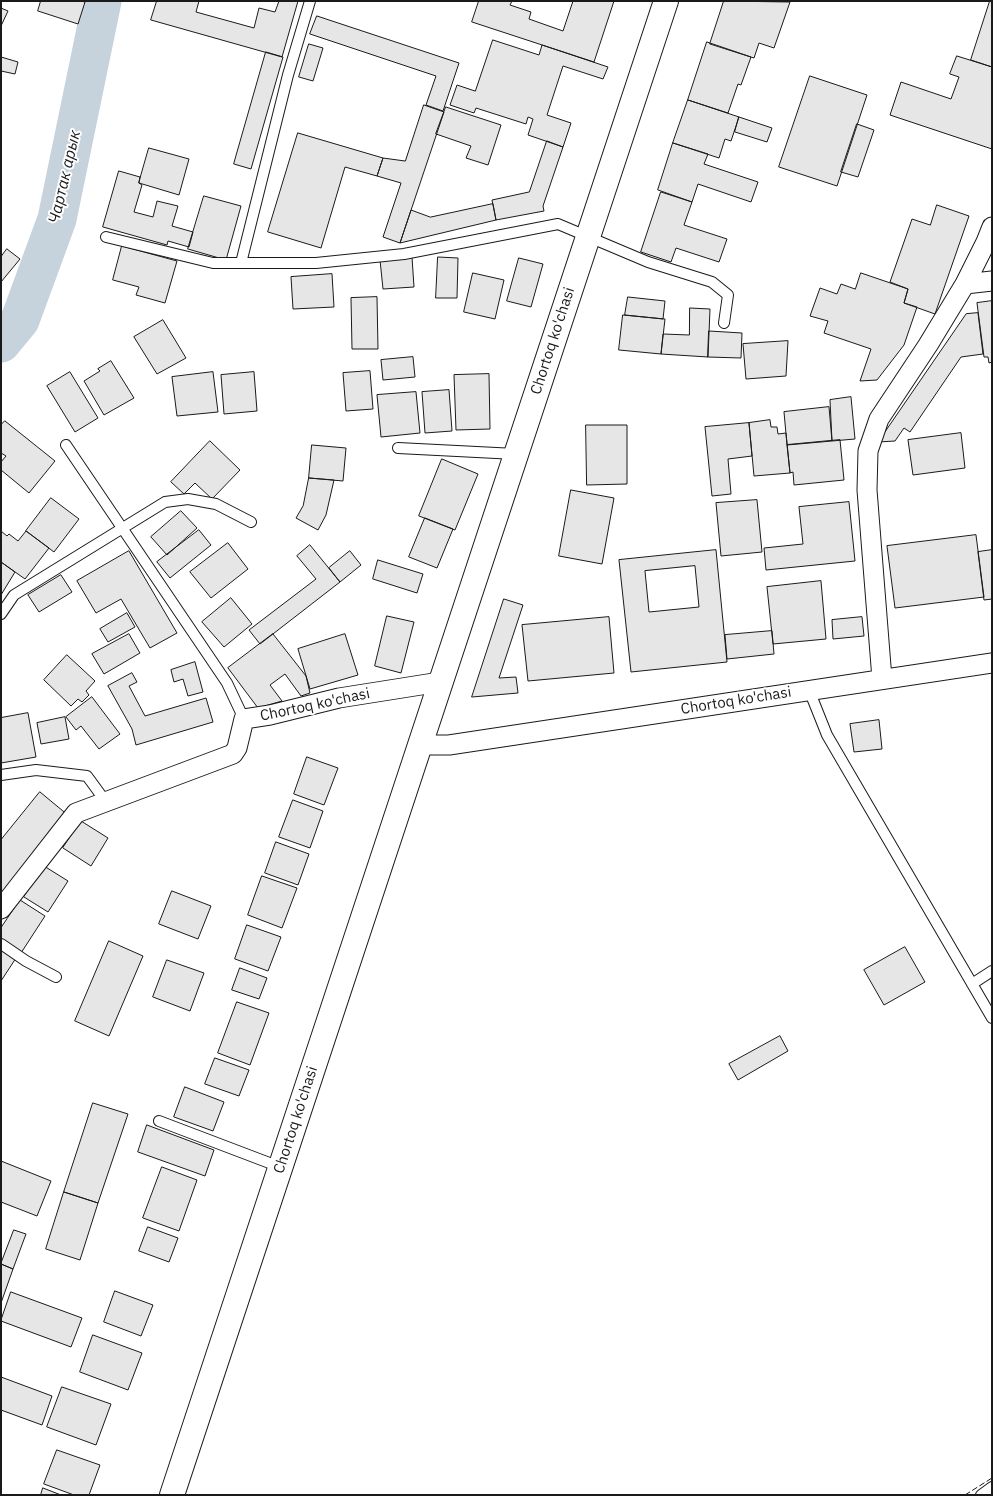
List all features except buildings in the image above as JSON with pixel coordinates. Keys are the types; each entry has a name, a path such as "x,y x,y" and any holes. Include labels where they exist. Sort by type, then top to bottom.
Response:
{"street":[{"name":"Chortoq ko'chasi","path":"172,1495 666,1"},
{"path":"882,679 868,490 868,451 880,419 965,284 992,227"},
{"path":"965,284 992,280"},
{"name":"Chortoq ko'chasi","path":"421,745 449,745 992,663"},
{"name":"Chortoq ko'chasi","path":"1,908 76,813 233,754 237,748 244,719 270,715 338,698 440,682"}],"lane":[{"path":"241,263 288,75 310,1"},
{"path":"106,237 213,263 316,263 404,254 558,224 648,262 712,282 728,295 724,324"},
{"path":"66,445 226,683 244,719"},
{"path":"398,448 516,454"},
{"path":"1,614 14,596 165,502 188,500 216,504 251,522"},
{"path":"809,690 827,735 992,1018"},
{"path":"1,775 36,770 87,776 106,802"},
{"path":"1,944 26,961 56,977"},
{"path":"972,984 992,971"},
{"path":"159,1121 280,1168"},
{"path":"981,1495 992,1487"}],"waterway":[{"name":"Чартак арык","path":"1,343 20,320 57,219 102,1"}],"fence":[{"path":"965,1495 992,1478"}]}
